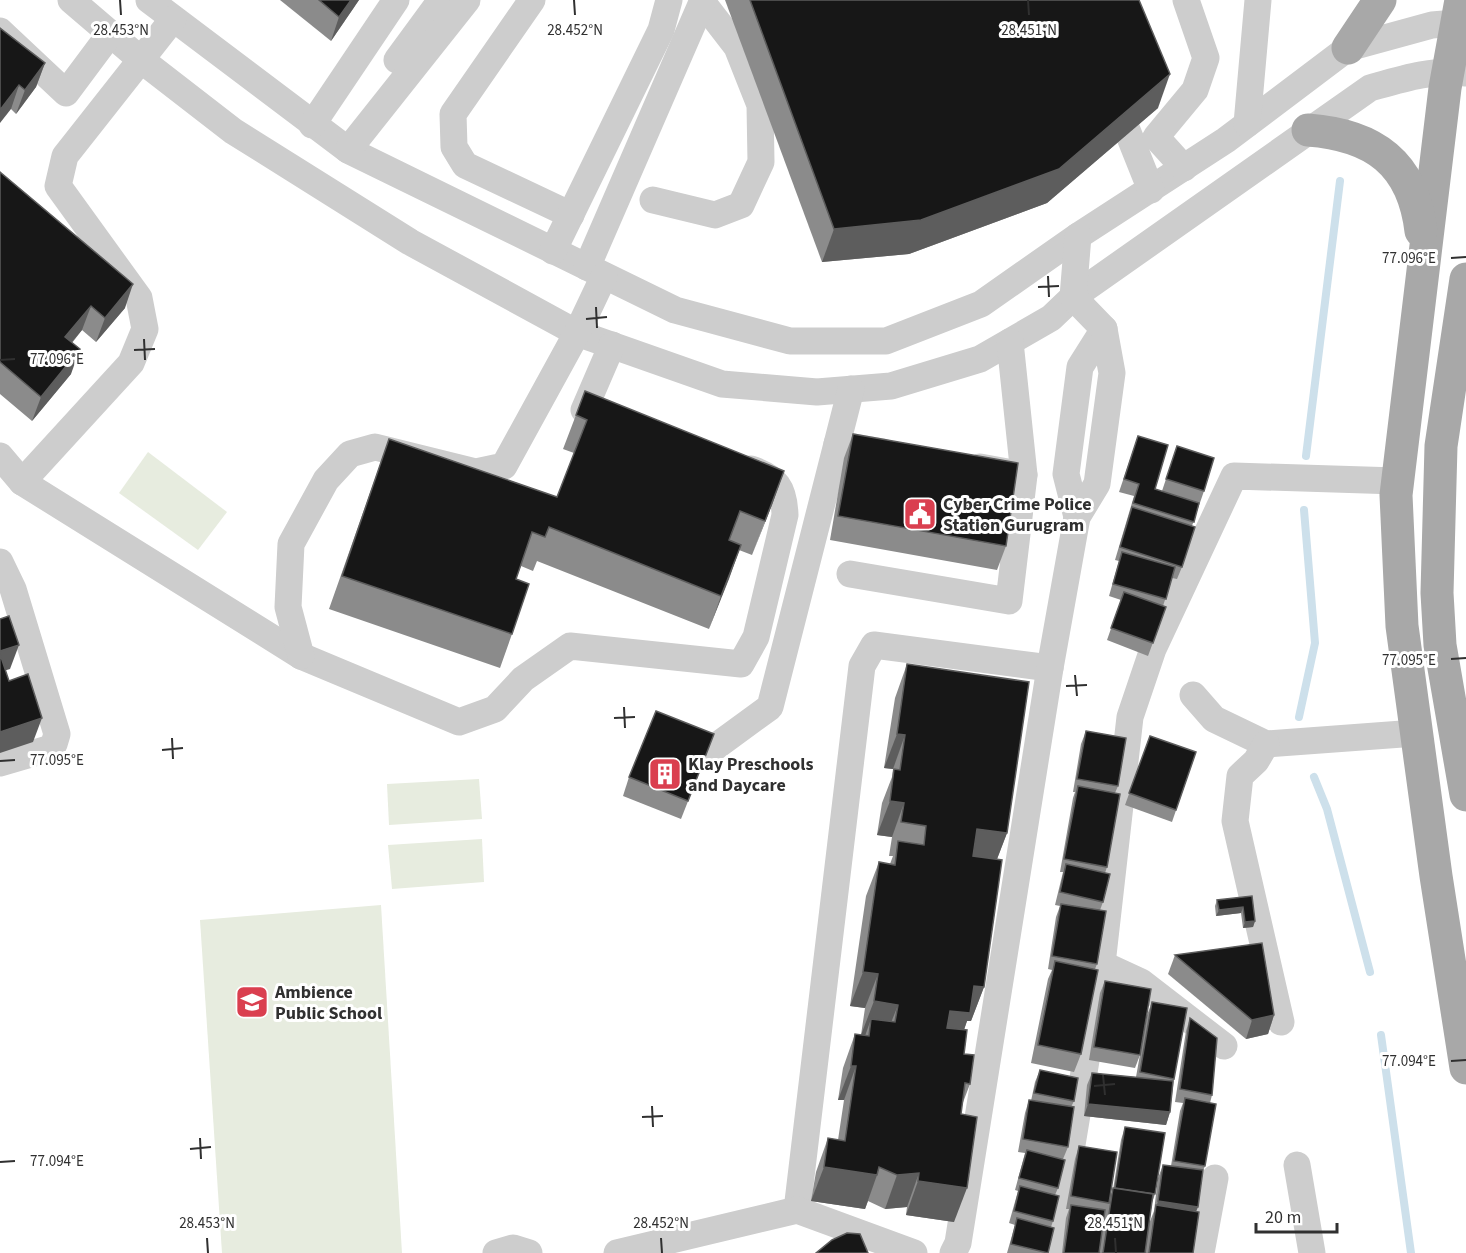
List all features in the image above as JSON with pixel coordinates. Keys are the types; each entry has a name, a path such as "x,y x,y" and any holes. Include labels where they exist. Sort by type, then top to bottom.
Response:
{"main road":[{"path":"1348,48 1380,0"},
{"path":"1461,16 1458,72 1424,263 1396,495 1402,626 1466,1068"},
{"path":"1308,130 1353,137 1373,145 1387,157 1405,179 1418,208 1424,263"},
{"path":"1466,279 1441,446 1437,593 1440,645 1466,795"}],"street":[{"path":"71,0 140,59 233,131 410,242 577,333 722,384 817,392 891,386 980,359 1051,318 1073,297 1370,88 1413,75 1458,72"},
{"path":"149,0 334,140 675,310 790,341 886,341 981,304 1078,236 1184,168 1348,48 1461,16"},
{"path":"316,183 396,0"},
{"path":"334,140 441,0"},
{"path":"334,140 467,0"},
{"path":"532,0 453,114 454,147 465,165 571,215"},
{"path":"553,251 661,30 669,0"},
{"path":"1184,168 1156,137 1195,90 1206,58 1186,0"},
{"path":"1247,124 1258,0"},
{"path":"301,656 288,607 291,544 326,480 350,453 375,447 476,472 504,466 577,333 596,272 684,39 703,2 737,47 760,105 761,162 741,205 715,215 653,200"},
{"path":"22,482 131,363 145,329 139,298 58,186 65,156 173,19"},
{"path":"0,31 66,93 110,34"},
{"path":"1107,78 1152,190"},
{"path":"953,1253 959,1233 1050,668 1077,517 1097,484 1112,372 1104,329 1073,297 1078,236"},
{"path":"850,574 1010,601 1024,475 1010,342"},
{"path":"612,345 584,410 628,425"},
{"path":"707,753 770,707 851,389"},
{"path":"837,444 911,456"},
{"path":"0,456 22,482 301,656 459,722 495,709 523,679 570,646 741,664 756,637 785,515 784,495 768,475 725,460"},
{"path":"956,464 1024,475"},
{"path":"1054,1253 1102,964 1130,717 1153,649 1234,476 1398,481"},
{"path":"0,562 6,592 57,734 54,744 48,749 0,763"},
{"path":"797,1210 862,666 874,645 1050,668"},
{"path":"1193,695 1214,719 1266,744 1416,733"},
{"path":"1266,744 1256,760 1240,776 1235,821 1281,1022"},
{"path":"1102,964 1142,982 1224,1047"},
{"path":"1297,1165 1312,1253"},
{"path":"1200,1253 1215,1178"},
{"path":"617,1253 797,1210 911,1252"},
{"path":"496,1253 513,1248 530,1253"}],"shaded area":[{"path":"148,452 227,512 198,550 119,493"},
{"path":"479,779 482,819 389,825 387,784"},
{"path":"482,839 484,882 392,889 388,845"},
{"name":"Ambience Public School","path":"381,905 402,1253 222,1253 200,920"}],"building":[{"path":"319,0 351,0 339,17"},
{"path":"750,0 1139,0 1170,74 1059,169 921,220 834,229"},
{"path":"0,28 45,63 25,90 19,85 0,110"},
{"path":"0,172 133,284 105,318 91,306 65,337 80,349 41,397 0,362"},
{"path":"585,391 784,471 765,521 740,511 729,540 741,545 721,596 549,527 545,537 532,532 516,579 529,584 512,634 342,576 389,439 557,497 587,420 576,415"},
{"name":"Cyber Crime Police Station Gurugram","path":"853,434 1018,463 1006,546 838,516"},
{"path":"1138,436 1168,445 1155,489 1199,503 1194,522 1133,503 1139,484 1124,479"},
{"path":"1177,446 1214,458 1204,491 1166,479"},
{"path":"1132,507 1195,527 1182,567 1120,547"},
{"path":"1122,552 1175,567 1166,599 1113,584"},
{"path":"1124,592 1166,607 1153,643 1111,628"},
{"path":"9,616 19,645 0,651 0,619"},
{"path":"0,654 9,681 28,674 42,718 0,732"},
{"path":"907,664 1029,682 1007,833 977,829 973,856 1002,860 984,987 974,986 970,1013 950,1011 947,1028 967,1030 964,1054 974,1055 970,1084 965,1083 961,1114 977,1117 967,1188 918,1181 919,1173 897,1175 879,1167 877,1175 824,1167 828,1138 845,1141 856,1066 851,1066 855,1034 869,1036 871,1019 895,1022 898,1005 874,1001 878,974 863,972 879,862 895,865 898,841 924,845 926,826 901,822 904,803 890,801 894,769 900,770 905,735 897,734"},
{"name":"Klay Preschools and Daycare","path":"656,711 714,734 688,801 629,777"},
{"path":"1086,731 1126,738 1118,786 1077,779"},
{"path":"1150,736 1196,752 1176,810 1129,793"},
{"path":"1078,786 1120,794 1107,867 1064,859"},
{"path":"1066,864 1110,874 1103,902 1060,892"},
{"path":"1252,896 1255,921 1245,922 1243,907 1219,910 1217,900"},
{"path":"1061,904 1106,911 1097,964 1052,956"},
{"path":"1262,943 1274,1015 1252,1020 1175,955"},
{"path":"1055,961 1098,970 1081,1054 1038,1045"},
{"path":"1105,981 1151,989 1140,1055 1094,1047"},
{"path":"1152,1002 1187,1008 1174,1079 1140,1072"},
{"path":"1190,1018 1217,1038 1212,1095 1180,1089"},
{"path":"1040,1070 1078,1078 1074,1101 1034,1093"},
{"path":"1092,1073 1173,1081 1170,1112 1088,1104"},
{"path":"1185,1098 1216,1104 1205,1166 1174,1161"},
{"path":"1029,1100 1074,1107 1068,1147 1023,1139"},
{"path":"1125,1127 1165,1133 1155,1194 1115,1188"},
{"path":"1079,1146 1117,1152 1109,1203 1071,1196"},
{"path":"1027,1150 1065,1160 1058,1188 1019,1178"},
{"path":"1163,1165 1203,1170 1198,1207 1158,1201"},
{"path":"1020,1186 1059,1196 1053,1221 1014,1211"},
{"path":"1113,1188 1153,1194 1145,1253 1103,1253"},
{"path":"1071,1205 1105,1210 1099,1253 1064,1253"},
{"path":"1156,1205 1199,1212 1193,1253 1149,1253"},
{"path":"1017,1218 1054,1228 1048,1253 1011,1244"},
{"path":"847,1233 860,1234 868,1253 816,1253 832,1240"}],"waterway":[{"path":"1306,456 1340,181"},
{"path":"1299,717 1315,643 1304,510"},
{"path":"1314,777 1327,809 1370,972"},
{"path":"1381,1035 1411,1253"}],"place":[{"name":"Cyber Crime Police Station Gurugram","path":"920,514"},
{"name":"Klay Preschools and Daycare","path":"665,774"},
{"name":"Ambience Public School","path":"252,1002"}]}
